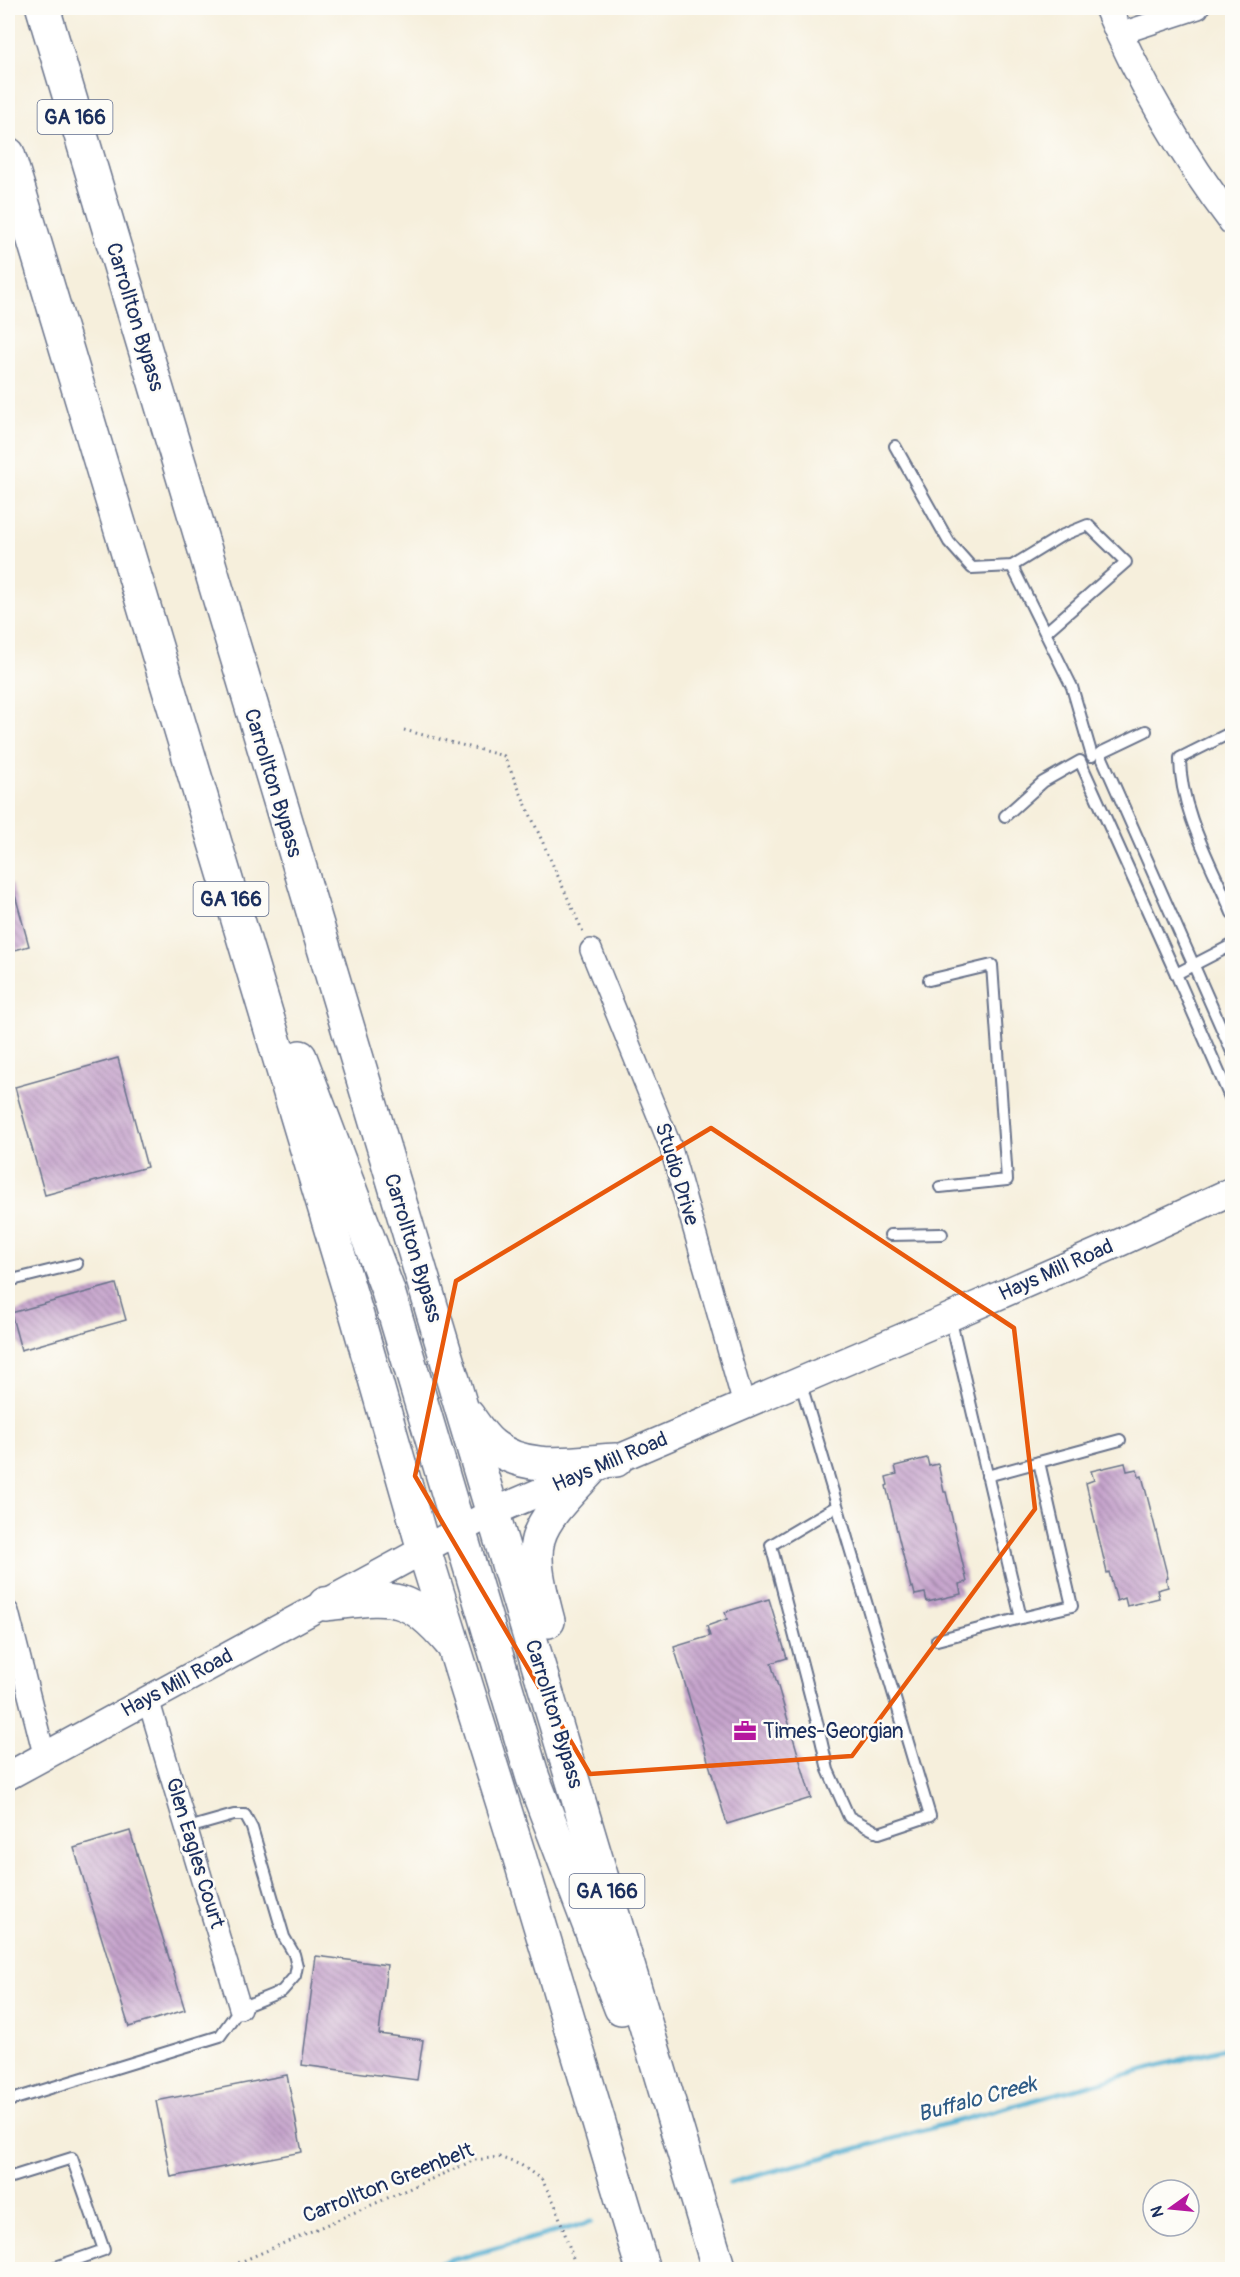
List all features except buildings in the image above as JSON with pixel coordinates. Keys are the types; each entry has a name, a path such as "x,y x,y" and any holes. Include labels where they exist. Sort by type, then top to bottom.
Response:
{"main road":[{"name":"Carrollton Bypass","path":"43,8 719,2270"},
{"name":"GA 166","path":"8,153 357,1316 424,1550 643,2270"},
{"path":"232,902 300,1058 387,1288 533,1778 638,2050 682,2147"},
{"path":"462,1408 491,1445 508,1456 528,1463 603,1466"},
{"path":"591,1837 576,1732 538,1583 534,1553 544,1522 603,1466"},
{"path":"325,1604 381,1598 403,1602 420,1611 455,1647"}],"street":[{"path":"1108,8 1119,34 1172,132 1233,221"},
{"path":"1119,34 1198,8"},
{"name":"Studio Drive","path":"591,950 670,1146 744,1405"},
{"name":"Hays Mill Road","path":"8,1776 44,1754 493,1512 950,1317 1233,1191"},
{"path":"8,1612 44,1754"},
{"name":"Glen Eagles Court","path":"148,1699 240,2008"}],"lane":[{"path":"895,446 949,542 972,568 1012,566 1061,536 1088,525 1126,562 1046,632"},
{"path":"1012,566 1072,687 1096,754 1195,965 1233,1052"},
{"path":"1005,816 1043,782 1080,761 1146,731"},
{"path":"1233,732 1180,758 1180,779 1194,823 1233,913"},
{"path":"1080,761 1233,1102"},
{"path":"1176,974 1233,945"},
{"path":"929,980 992,965 1007,1180 940,1187"},
{"path":"890,1235 942,1234"},
{"path":"8,1281 77,1264"},
{"path":"950,1317 1021,1618"},
{"path":"800,1381 930,1816 879,1833 849,1817 828,1770 818,1722 771,1545 837,1506"},
{"path":"987,1476 1120,1440"},
{"path":"937,1640 1072,1606 1039,1462"},
{"path":"8,2101 220,2036 240,2008 282,1991 295,1976 297,1966 294,1954 284,1937 252,1828 245,1815 234,1815 188,1828"},
{"path":"8,2178 72,2158 105,2250 47,2270"}],"path":[{"path":"404,730 504,756 591,950"},
{"name":"Carrollton Greenbelt","path":"222,2270 475,2160 500,2157 521,2165 542,2180 555,2204 577,2270"}],"highlighted area":[{"path":"711,1128 1014,1328 1035,1509 852,1756 590,1774 415,1476 456,1281"}],"waterway":[{"name":"Buffalo Creek","path":"730,2183 1232,2046"},
{"name":"Buffalo Creek","path":"416,2270 591,2222"}],"place":[{"name":"Times-Georgian","path":"745,1731"}]}
